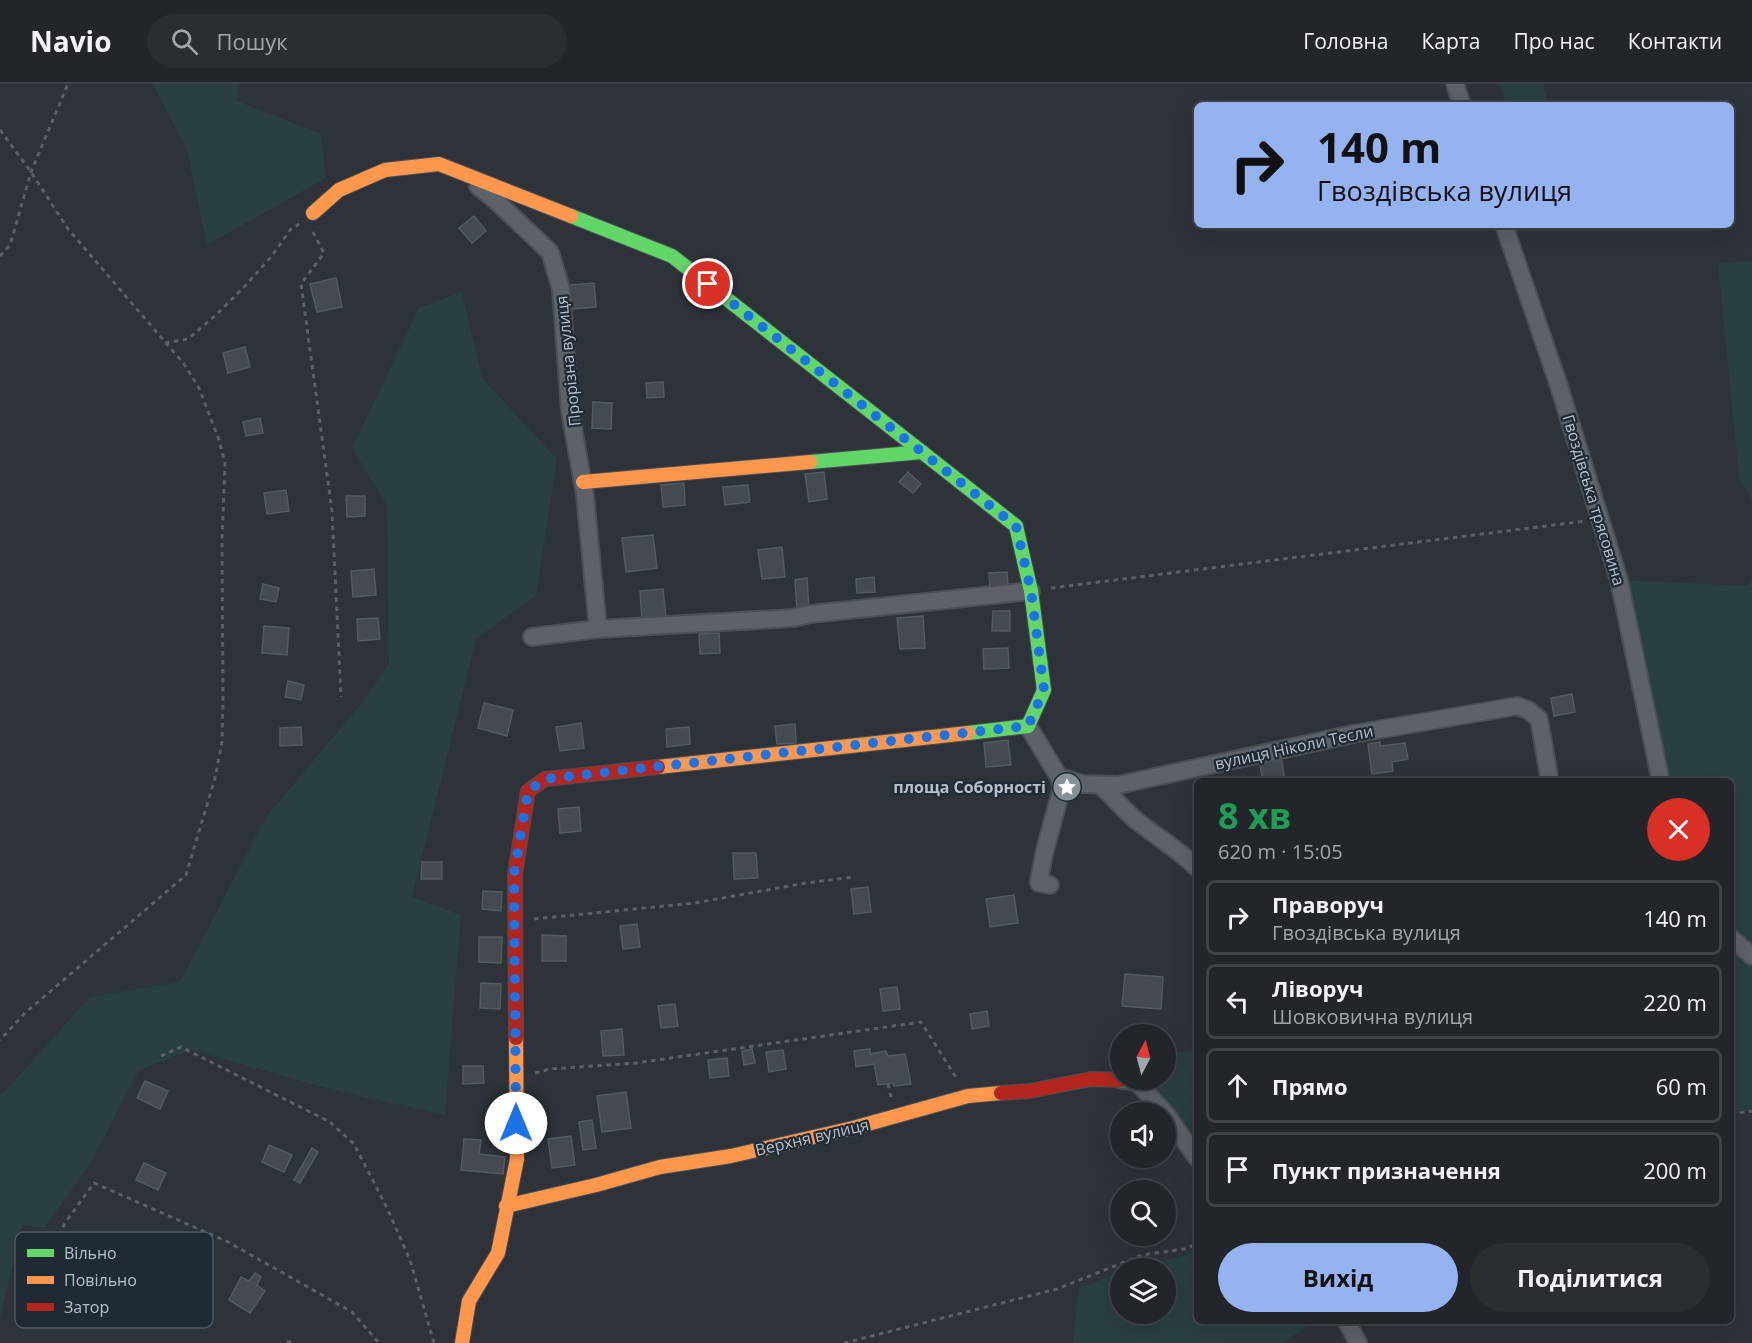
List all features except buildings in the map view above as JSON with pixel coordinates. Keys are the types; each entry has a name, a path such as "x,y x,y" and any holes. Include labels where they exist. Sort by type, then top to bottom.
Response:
{"street":[{"path":"1455,84 1461,102"},
{"path":"313,213 339,190 385,170 439,164 672,256 1016,526 1031,591 1044,690 1029,724"},
{"name":"Прорізна вулиця","path":"458,172 495,200 550,252 561,289 565,367 570,411 584,482 598,629"},
{"name":"Гвоздівська трясовина","path":"1504,228 1558,383 1619,580 1660,778"},
{"path":"584,482 922,452"},
{"path":"532,638 598,629 793,618 821,613 1031,591"},
{"name":"вулиця Ніколи Тесли","path":"1059,777 1083,784 1118,785 1353,734 1517,706 1528,710 1539,719 1549,778"},
{"path":"1029,724 1059,777 1062,787 1044,854 1045,883"},
{"path":"462,1343 469,1301 498,1253 517,1159 514,874 528,791 545,779 1029,724"},
{"path":"1100,784 1123,809 1194,865"},
{"path":"1734,941 1752,956"},
{"name":"Верхня вулиця","path":"506,1206 660,1167 731,1156 853,1128 968,1096 1030,1091 1091,1079 1110,1080"},
{"name":"Верхня вулиця","path":"1144,1090 1155,1102"},
{"name":"Верхня вулиця","path":"1176,1128 1194,1154"},
{"path":"1348,1324 1358,1343"}],"path":[{"path":"0,256 10,245 31,172 68,84"},
{"path":"0,130 68,229 184,364 199,388 219,440 225,463 222,541 224,700 222,742 215,778 186,875 25,1013 0,1040"},
{"path":"165,343 188,339 216,315 271,257 291,229 313,213"},
{"path":"313,213 312,231 324,253 301,284 332,511 341,697"},
{"path":"1031,591 1600,519"},
{"path":"515,921 695,903 806,883 854,877"},
{"path":"515,1077 550,1069 636,1063 921,1022 968,1096"},
{"path":"161,1056 181,1047 330,1122 354,1144 387,1208 410,1260 434,1343"},
{"path":"1734,1114 1752,1111"},
{"path":"61,1232 94,1183 205,1232"},
{"path":"213,1235 351,1312 379,1343"},
{"path":"844,1343 1057,1289 1142,1255 1184,1249 1194,1245"},
{"path":"287,1341 293,1343"}],"green space":[{"path":"153,84 239,84 237,101 321,134 326,178 207,245 187,150"},
{"path":"1499,84 1543,84 1547,102 1506,102"},
{"path":"1752,261 1752,500 1739,478 1718,263"},
{"path":"462,292 482,378 557,459 536,595 476,639 412,897 461,915 445,1115 333,1090 191,1050 139,1070 89,1166 44,1228 22,1225 20,1232 15,1232 15,1255 0,1318 0,1094 90,997 180,982 266,817 360,705 389,664 387,506 352,448 419,308"},
{"path":"1619,580 1748,586 1752,581 1752,1111 1734,1114 1734,778 1660,778"},
{"path":"1194,1049 1194,1154 1176,1131 1176,1102 1153,1102 1144,1090 1176,1090 1176,1052"},
{"path":"1194,1253 1194,1324 1310,1324 1282,1343 1073,1343 1079,1288 1110,1277 1110,1324 1176,1324 1176,1258 1173,1258"}],"traffic: fast":[{"path":"571,216 672,256 922,452"},
{"path":"810,462 922,452 1016,526 1031,591 1044,690 1028,726 968,733"}],"traffic: slow":[{"path":"313,213 339,190 385,170 439,164 571,216"},
{"path":"583,482 810,462"},
{"path":"658,767 968,733"},
{"path":"462,1343 469,1301 498,1253 517,1159 516,1038"},
{"path":"506,1206 660,1167 731,1156 853,1128 968,1096 1001,1093"}],"traffic: jam":[{"path":"516,1038 515,874 528,791 545,779 658,767"},
{"path":"1001,1093 1030,1091 1091,1079 1110,1080"}],"place":[{"name":"площа Соборності","path":"1067,787"}],"route":[{"path":"516,1123 514,874 528,791 545,779 1028,726 1044,690 1031,591 1016,526 708,284"}]}
